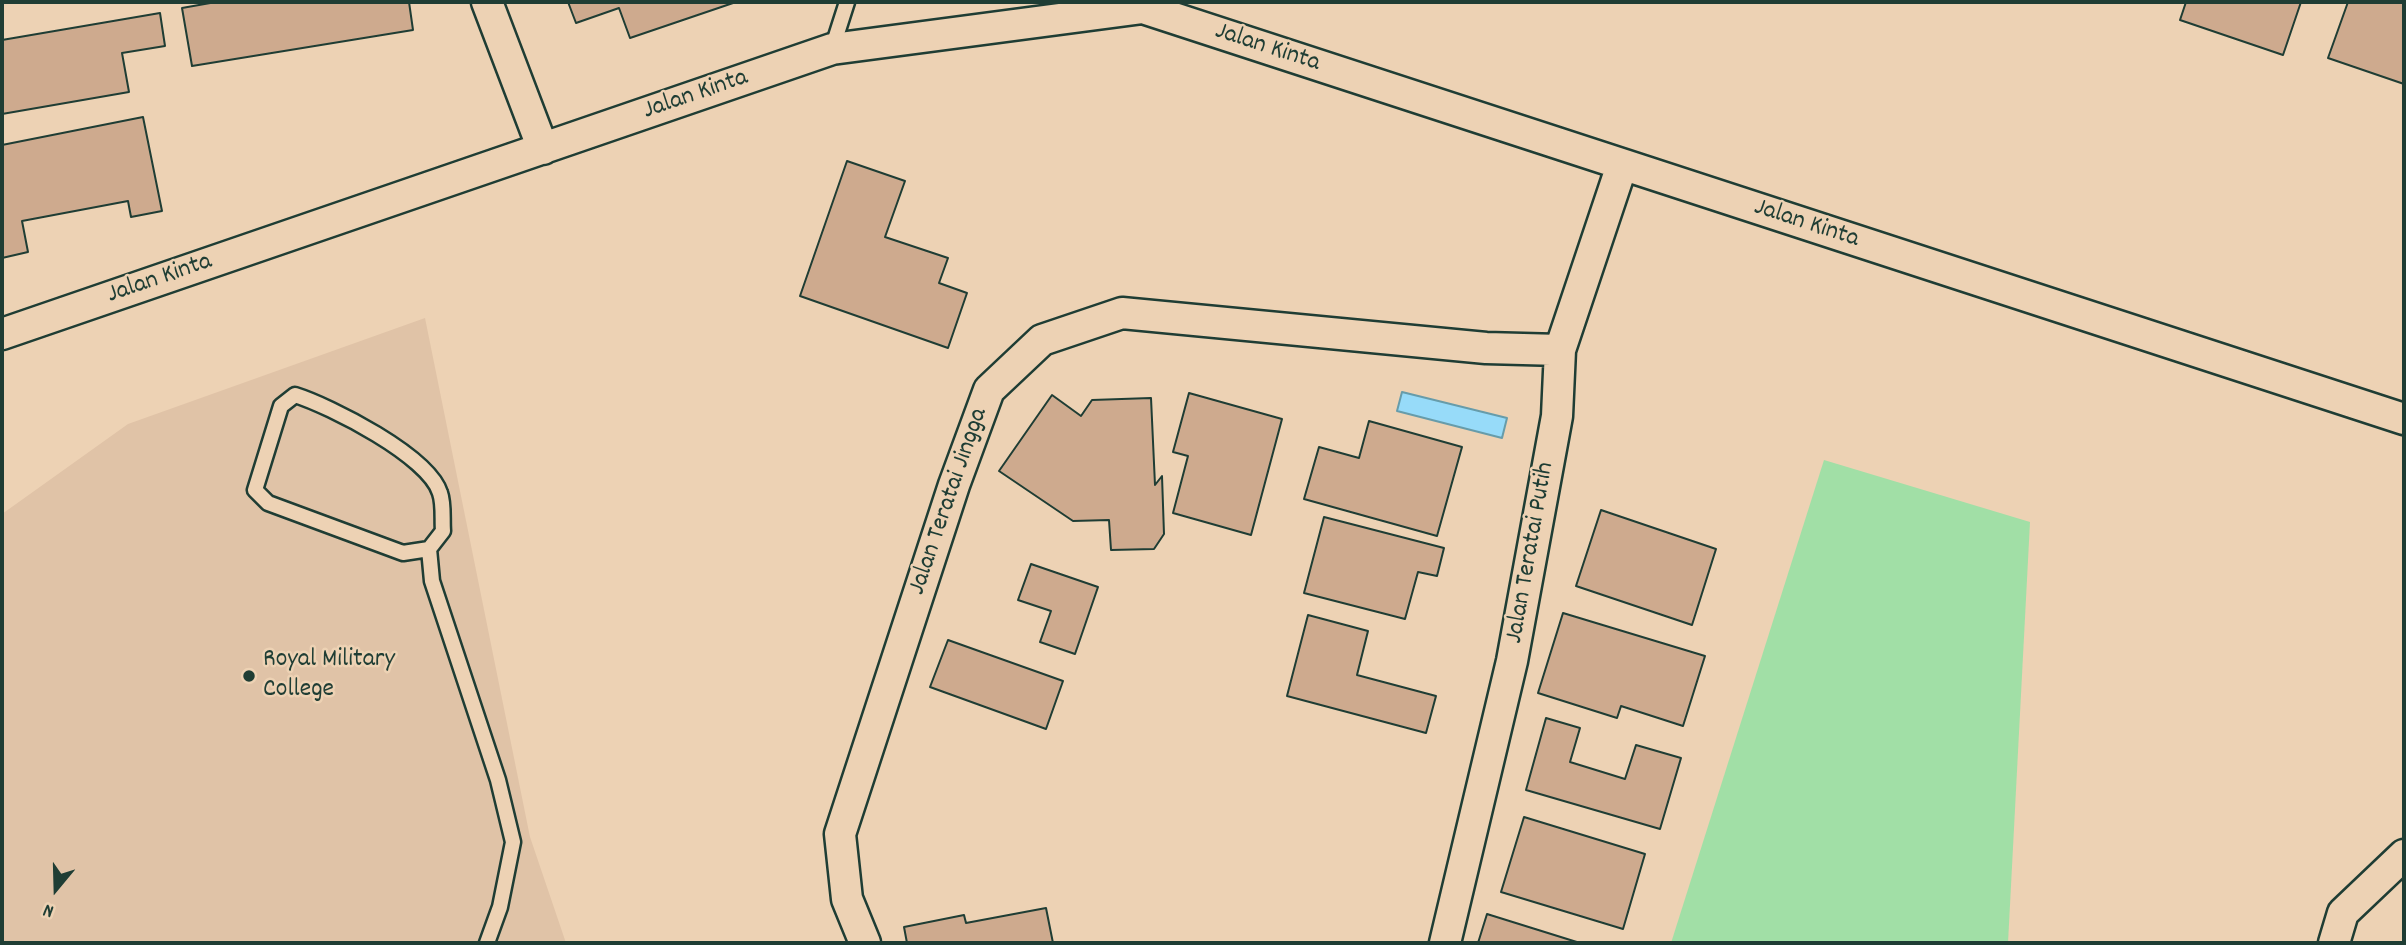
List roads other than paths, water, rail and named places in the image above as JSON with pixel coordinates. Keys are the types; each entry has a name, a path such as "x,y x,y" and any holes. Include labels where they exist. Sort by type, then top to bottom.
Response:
{"street":[{"path":"488,2 543,149"},
{"name":"Jalan Kinta","path":"2,334 832,49 1143,8 2404,419"},
{"name":"Jalan Teratai Putih","path":"1445,943 1512,661 1557,416 1560,350 1622,165"},
{"name":"Jalan Teratai Jingga","path":"865,943 847,898 840,834 954,485 989,390 1042,340 1122,313 1486,348 1560,350"},
{"path":"2334,943 2343,913 2404,855"}],"lane":[{"path":"832,49 847,2"},
{"path":"429,549 403,552 268,503 255,490 281,406 295,395 313,401 412,456 440,492 443,531 429,549 432,582 498,780 513,842 500,906 487,943"}],"water":[{"path":"1402,392 1507,418 1502,438 1397,411"}],"place":[{"name":"Royal Military College","path":"249,676"}]}
